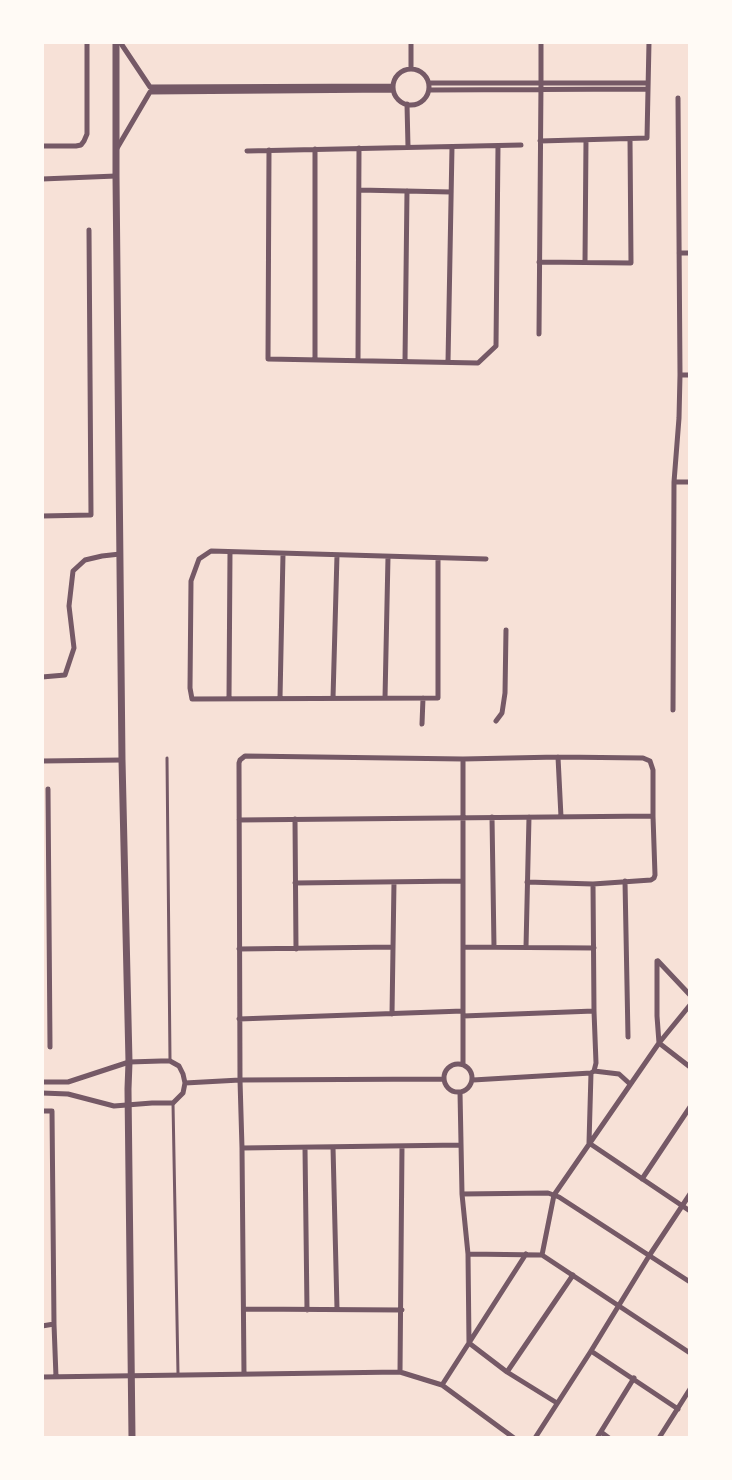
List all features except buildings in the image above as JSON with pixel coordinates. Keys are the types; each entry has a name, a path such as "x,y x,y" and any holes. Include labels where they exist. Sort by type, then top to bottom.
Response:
{"street":[{"path":"42,146 76,146 81,145 86,138 87,42"},
{"path":"118,42 150,89"},
{"path":"118,42 116,176 132,1438"},
{"path":"411,42 411,68"},
{"path":"539,334 541,42"},
{"path":"540,141 647,138 649,42"},
{"path":"411,68 425,75 429,86 426,97 421,102 407,104 400,102 393,88 395,77 402,70 411,68"},
{"path":"429,86 648,86"},
{"path":"150,89 393,88"},
{"path":"116,150 150,89"},
{"path":"673,710 675,482 680,375 678,98"},
{"path":"407,104 408,147"},
{"path":"539,262 631,263 630,139"},
{"path":"585,262 586,140"},
{"path":"247,151 521,145"},
{"path":"269,150 268,359 478,363 496,346 498,146"},
{"path":"448,362 452,147"},
{"path":"358,360 359,148"},
{"path":"315,149 315,360"},
{"path":"42,179 116,176"},
{"path":"359,190 451,192"},
{"path":"405,362 407,191"},
{"path":"42,516 91,515 89,230"},
{"path":"679,253 690,254"},
{"path":"680,375 690,375"},
{"path":"675,482 690,482"},
{"path":"438,558 438,698 192,699 190,688 191,581 199,558 211,551 486,559"},
{"path":"229,698 230,552"},
{"path":"42,677 65,675 74,648 69,606 74,571 85,560 102,555 120,554"},
{"path":"280,698 283,554"},
{"path":"333,698 337,555"},
{"path":"385,698 388,556"},
{"path":"496,721 502,712 505,693 506,630"},
{"path":"422,724 423,698"},
{"path":"244,1374 239,1019 240,760 245,756 463,759 558,757 647,759 650,761 653,770 654,878 593,884 527,882"},
{"path":"558,757 561,817"},
{"path":"462,1064 463,759"},
{"path":"42,761 122,760"},
{"path":"48,789 45,813 45,921 49,972 50,1047"},
{"path":"239,820 652,816"},
{"path":"492,817 494,947"},
{"path":"526,947 529,817"},
{"path":"295,819 296,949"},
{"path":"296,883 463,881"},
{"path":"626,881 628,1037"},
{"path":"392,1014 394,882"},
{"path":"589,1143 592,1072 596,1063 593,884"},
{"path":"239,950 393,947"},
{"path":"463,947 594,948"},
{"path":"690,995 657,961 659,1043 690,1067"},
{"path":"42,972 49,972"},
{"path":"542,1255 554,1195 659,1043 690,1005"},
{"path":"239,1019 594,1011"},
{"path":"42,1025 50,1025"},
{"path":"42,1082 68,1082 129,1062 170,1061 179,1066 185,1083 183,1093 173,1103 114,1106 68,1094 42,1094"},
{"path":"456,1064 468,1067 472,1073 470,1086 460,1092 451,1090 444,1079 445,1072 450,1066 456,1064"},
{"path":"472,1080 592,1072 619,1074 630,1084"},
{"path":"185,1083 240,1080 444,1079"},
{"path":"460,1092 462,1194 468,1254 469,1343"},
{"path":"642,1179 690,1107"},
{"path":"42,1111 51,1111 56,1377"},
{"path":"589,1143 690,1211"},
{"path":"242,1148 461,1145"},
{"path":"400,1372 402,1146"},
{"path":"333,1147 337,1310"},
{"path":"305,1148 307,1310"},
{"path":"462,1194 543,1193 554,1195 690,1282"},
{"path":"535,1438 690,1194"},
{"path":"468,1254 542,1255 690,1353"},
{"path":"442,1385 526,1254"},
{"path":"507,1371 573,1275"},
{"path":"244,1309 402,1310"},
{"path":"42,1326 54,1324"},
{"path":"469,1343 557,1403"},
{"path":"591,1351 678,1409"},
{"path":"42,1377 400,1372 442,1385 514,1438"},
{"path":"609,1438 599,1435 634,1378"},
{"path":"659,1438 690,1389"}],"lane":[{"path":"167,758 170,1061"},
{"path":"173,1103 178,1375"}]}
